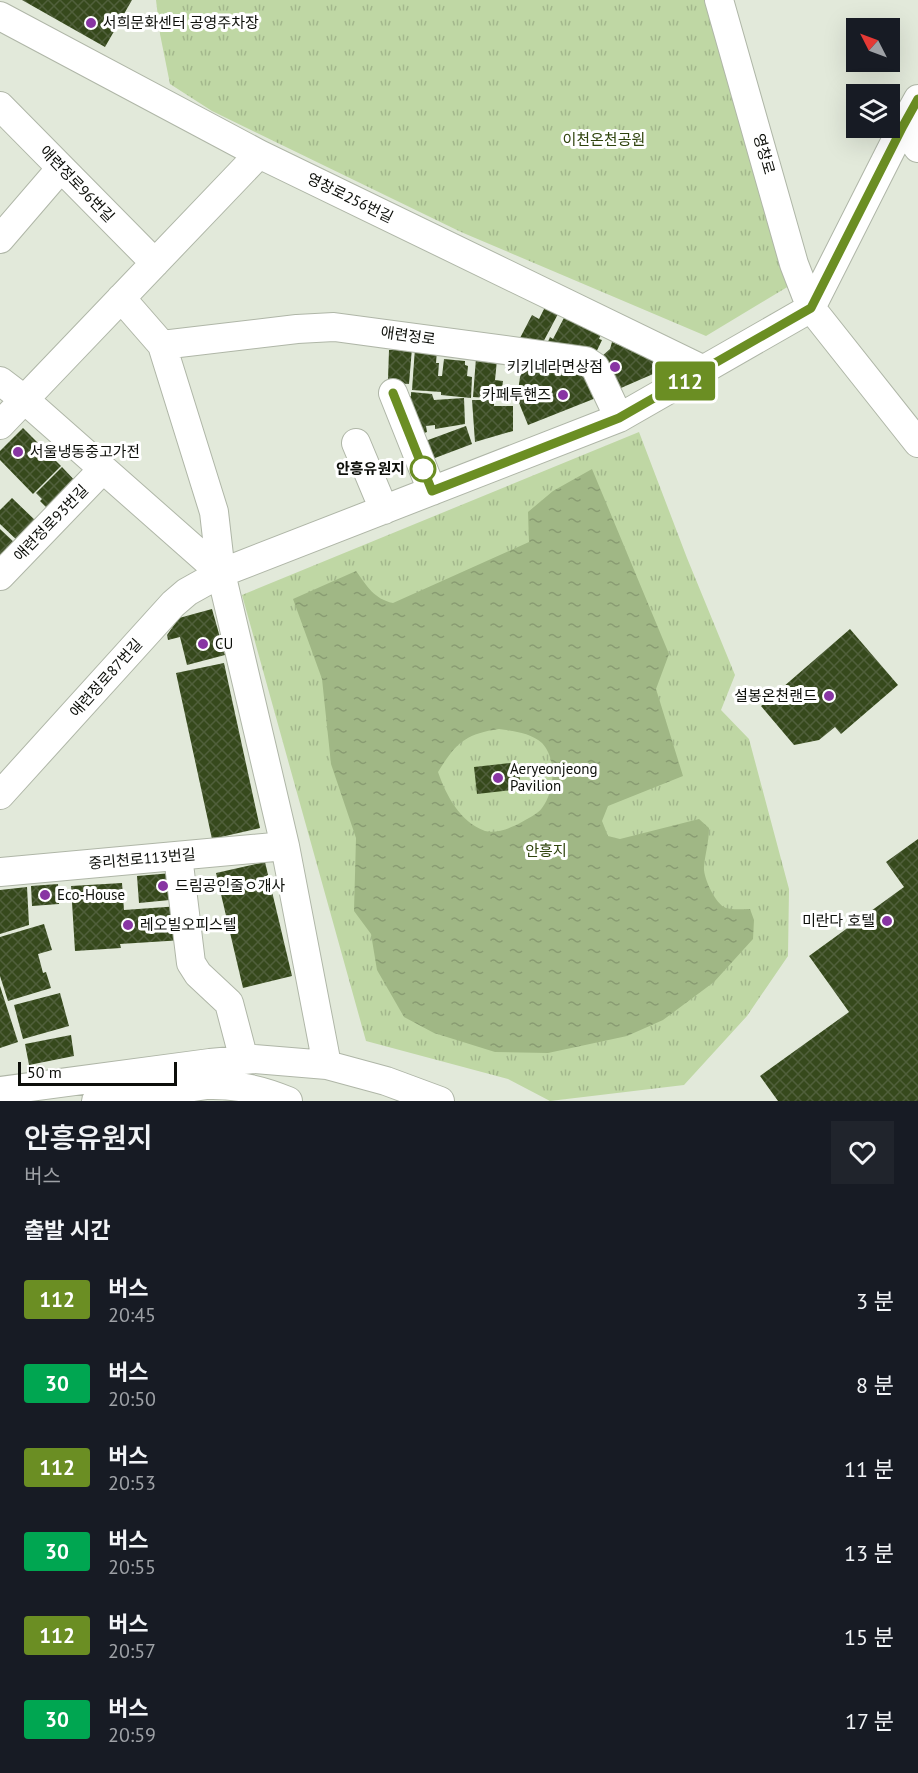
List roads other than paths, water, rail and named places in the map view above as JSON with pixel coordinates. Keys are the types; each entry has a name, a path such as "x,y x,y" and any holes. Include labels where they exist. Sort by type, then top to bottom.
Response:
{"street":[{"name":"영창로","path":"719,0 795,264 811,308"},
{"name":"영창로256번길","path":"0,16 259,154 704,370"},
{"path":"221,573 619,418 811,308 910,137 918,99"},
{"name":"애련정로96번길","path":"0,106 155,263"},
{"path":"0,425 259,154"},
{"path":"0,239 62,168"},
{"path":"121,298 162,345 214,512 221,573 285,846 327,1065"},
{"path":"811,308 918,443"},
{"name":"애련정로","path":"162,345 297,329 334,327 586,361 595,367 619,418"},
{"path":"0,381 25,400 221,573"},
{"path":"393,393 432,491"},
{"path":"356,443 384,510"},
{"name":"애련정로93번길","path":"0,576 103,469"},
{"name":"애련정로87번길","path":"0,795 173,604 187,592 221,573"},
{"name":"중리천로113번길","path":"0,872 285,846"},
{"path":"178,856 191,963 198,974 229,1003 244,1060"},
{"path":"0,1091 244,1060 327,1065 386,1081 440,1101"},
{"path":"96,1101 207,1085 237,1086 271,1099"}],"water":[{"name":"안흥지","path":"592,469 669,654 656,689 683,776 608,806 602,821 608,836 620,839 699,819 709,828 704,867 710,890 726,908 750,909 754,920 753,939 714,982 663,1020 627,1036 548,1053 495,1052 434,1033 404,1017 377,970 371,934 354,911 356,838 331,764 322,679 293,599 356,571 376,595 393,603 529,542 528,512 553,491","holes":["499,729 527,735 542,743 552,766 552,784 550,793 538,812 512,827 489,832 476,827 455,807 438,772 450,754 462,742 478,734"]}],"place":[{"name":"서희문화센터 공영주차장","path":"91,23"},
{"name":"키키네라면상점","path":"615,367"},
{"name":"카페투핸즈","path":"563,395"},
{"name":"서울냉동중고가전","path":"18,452"},
{"name":"안흥유원지","path":"423,469"},
{"name":"CU","path":"203,644"},
{"name":"설봉온천랜드","path":"829,696"},
{"name":"Aeryeonjeong Pavilion","path":"498,778"},
{"name":"드림공인줄ㅇ개사","path":"163,886"},
{"name":"Eco-House","path":"45,895"},
{"name":"미란다 호텔","path":"887,921"},
{"name":"레오빌오피스텔","path":"128,925"}],"park label":[{"name":"이천온천공원","path":"604,140"}]}
